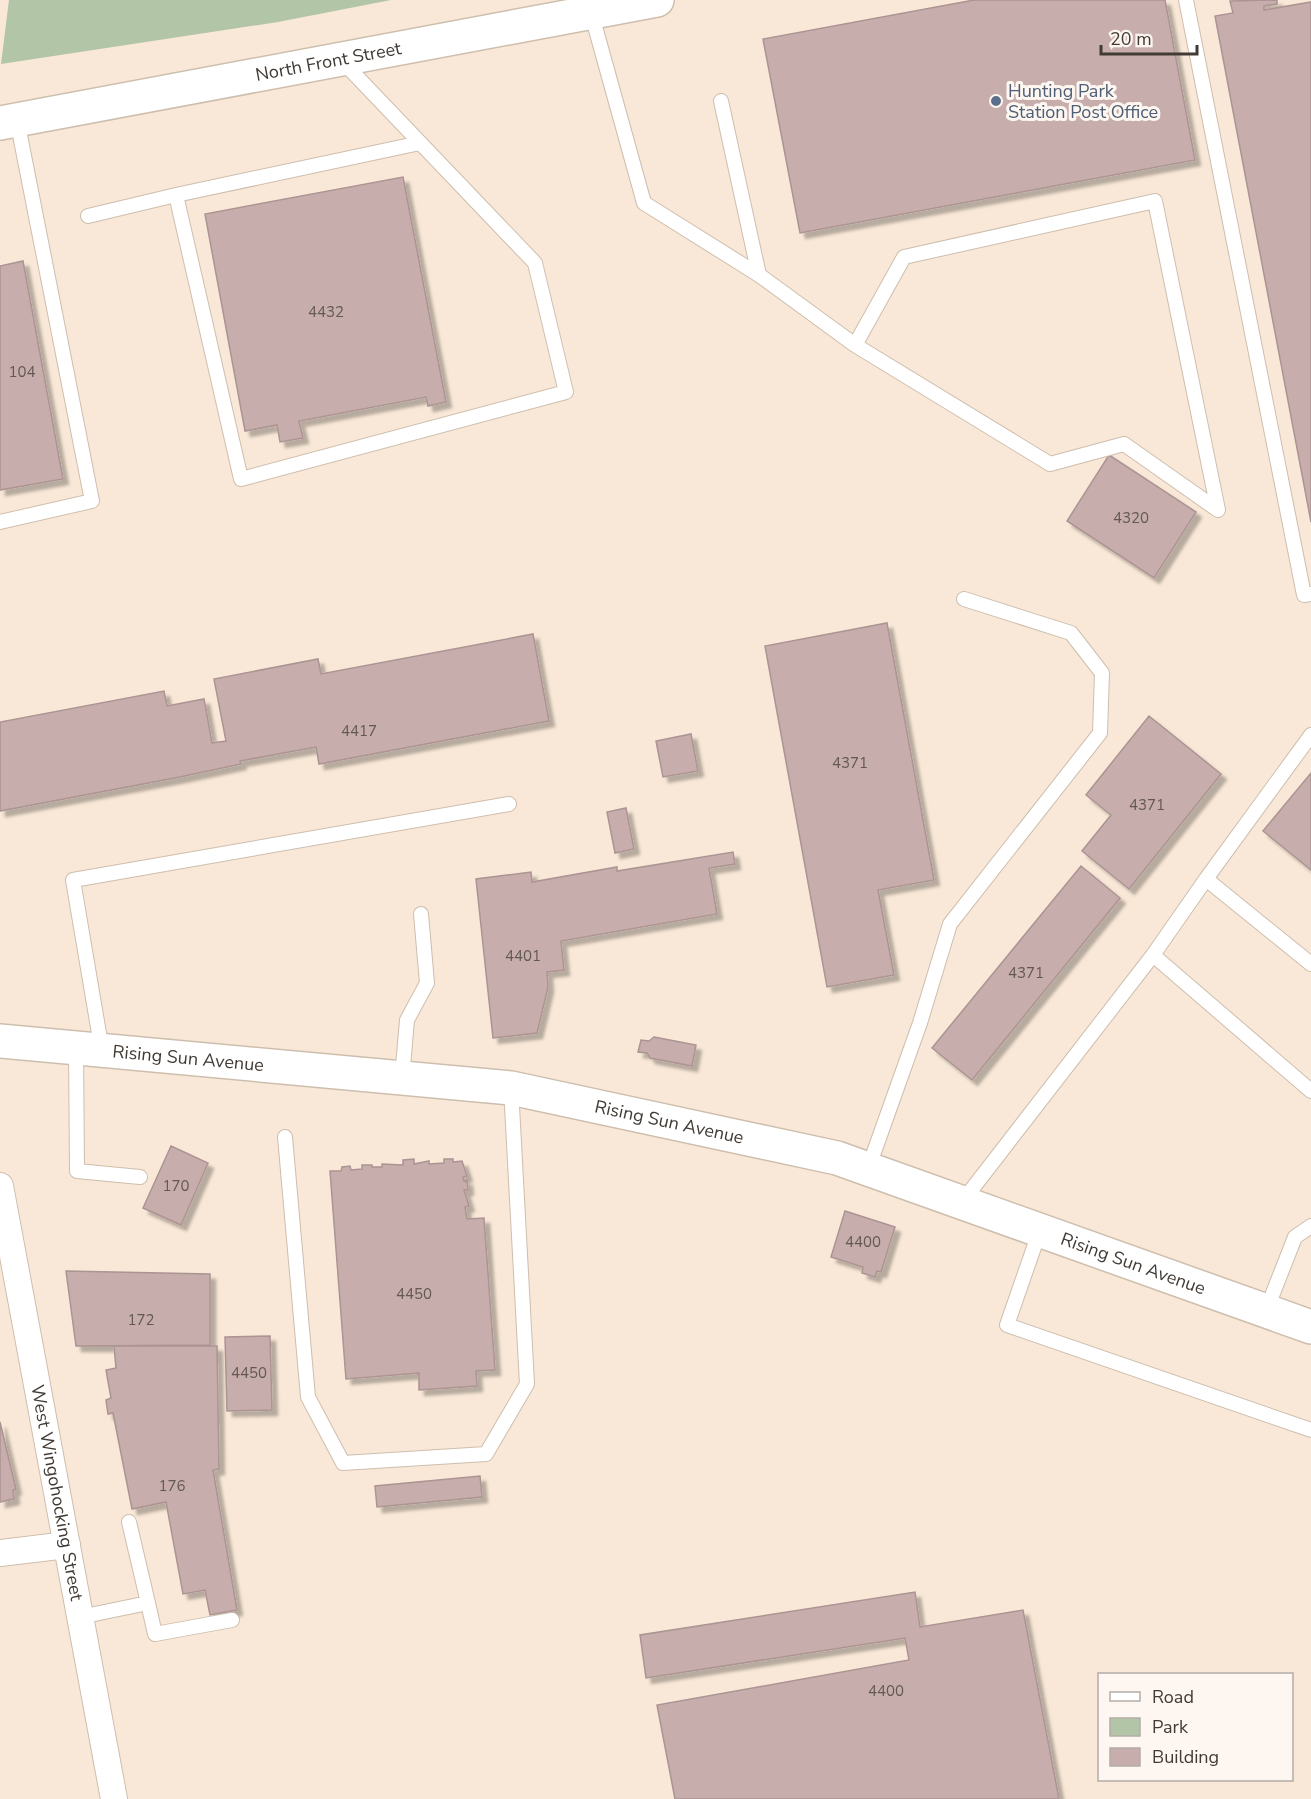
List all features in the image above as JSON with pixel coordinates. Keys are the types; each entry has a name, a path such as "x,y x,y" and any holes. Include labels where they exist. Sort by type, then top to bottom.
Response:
{"street":[{"name":"North Front Street","path":"8,122 657,0"},
{"name":"Rising Sun Avenue","path":"0,1041 511,1088 837,1158 1311,1327"},
{"name":"West Wingohocking Street","path":"0,1186 114,1799"},
{"path":"0,1553 67,1545"}],"lane":[{"path":"1186,0 1304,595 1311,594"},
{"path":"591,12 644,203 759,275 855,345 1050,464 1124,444 1218,510 1155,201 904,256 855,345"},
{"path":"176,195 241,479 566,392 535,263 341,59"},
{"path":"721,101 759,275"},
{"path":"0,522 92,501 8,122"},
{"path":"88,216 420,143"},
{"path":"868,1168 920,1023 950,924 1100,733 1102,673 1071,633 964,598"},
{"path":"962,1203 1154,955 1206,879 1311,735"},
{"path":"140,1177 77,1171 89,1050 73,880 509,804"},
{"path":"1206,879 1311,964"},
{"path":"402,1078 407,1020 427,983 421,914"},
{"path":"1154,955 1311,1091"},
{"path":"285,1137 308,1397 343,1463 486,1454 526,1384 511,1088"},
{"path":"1266,1311 1295,1237 1311,1226"},
{"path":"1040,1230 1007,1325 1311,1430"},
{"path":"129,1522 155,1634 232,1620"},
{"path":"80,1617 148,1603"}],"green space":[{"path":"9,0 391,0 278,22 1,64"}],"building":[{"path":"974,0 1165,0 1195,160 800,233 763,39"},
{"path":"1277,0 1277,4 1264,6 1264,10 1311,2 1311,522 1215,16 1233,13 1230,1"},
{"path":"403,177 446,402 428,406 426,397 299,421 303,438 280,442 277,425 245,431 205,214"},
{"path":"23,261 63,479 0,490 0,266"},
{"path":"1109,455 1196,512 1154,578 1067,521"},
{"path":"887,623 934,880 878,890 894,975 827,987 765,646"},
{"path":"533,634 549,721 319,764 316,747 240,761 241,764 180,777 0,811 0,722 164,691 167,706 204,699 212,743 226,741 214,679 318,659 321,674"},
{"path":"1149,716 1221,774 1129,889 1082,851 1111,815 1086,795"},
{"path":"691,734 698,771 663,777 656,741"},
{"path":"1311,773 1311,870 1263,831"},
{"path":"626,808 634,849 615,853 607,812"},
{"path":"733,852 735,864 709,868 717,914 561,941 564,970 547,972 548,987 537,1033 493,1038 476,879 531,872 532,882 617,867 617,871"},
{"path":"1081,866 1120,898 972,1080 932,1048"},
{"path":"654,1037 696,1045 692,1066 650,1058 647,1053 638,1052 641,1040 649,1041"},
{"path":"171,1146 208,1163 181,1225 143,1208"},
{"path":"414,1159 414,1164 429,1161 429,1164 444,1163 444,1159 453,1159 453,1162 462,1161 467,1176 463,1177 464,1181 467,1180 468,1190 464,1190 469,1206 465,1207 467,1219 484,1218 495,1370 476,1371 477,1386 419,1390 419,1373 346,1379 330,1171 341,1171 342,1167 350,1166 351,1170 362,1169 362,1165 382,1167 382,1164 403,1165 403,1160"},
{"path":"845,1211 895,1227 881,1272 877,1271 875,1277 862,1273 863,1267 831,1257"},
{"path":"66,1271 210,1274 210,1345 76,1346"},
{"path":"270,1336 272,1410 227,1411 225,1337"},
{"path":"114,1346 217,1346 219,1469 213,1470 237,1610 210,1615 205,1590 183,1594 166,1502 132,1509 113,1413 108,1414 106,1400 111,1398 106,1370 116,1368"},
{"path":"0,1422 16,1489 13,1490 14,1499 0,1502"},
{"path":"480,1476 482,1497 377,1507 375,1486"},
{"path":"915,1592 920,1627 1023,1610 1059,1799 675,1799 657,1705 909,1660 905,1638 646,1678 640,1635"}],"place":[{"name":"Hunting Park Station Post Office","path":"996,101"}]}
